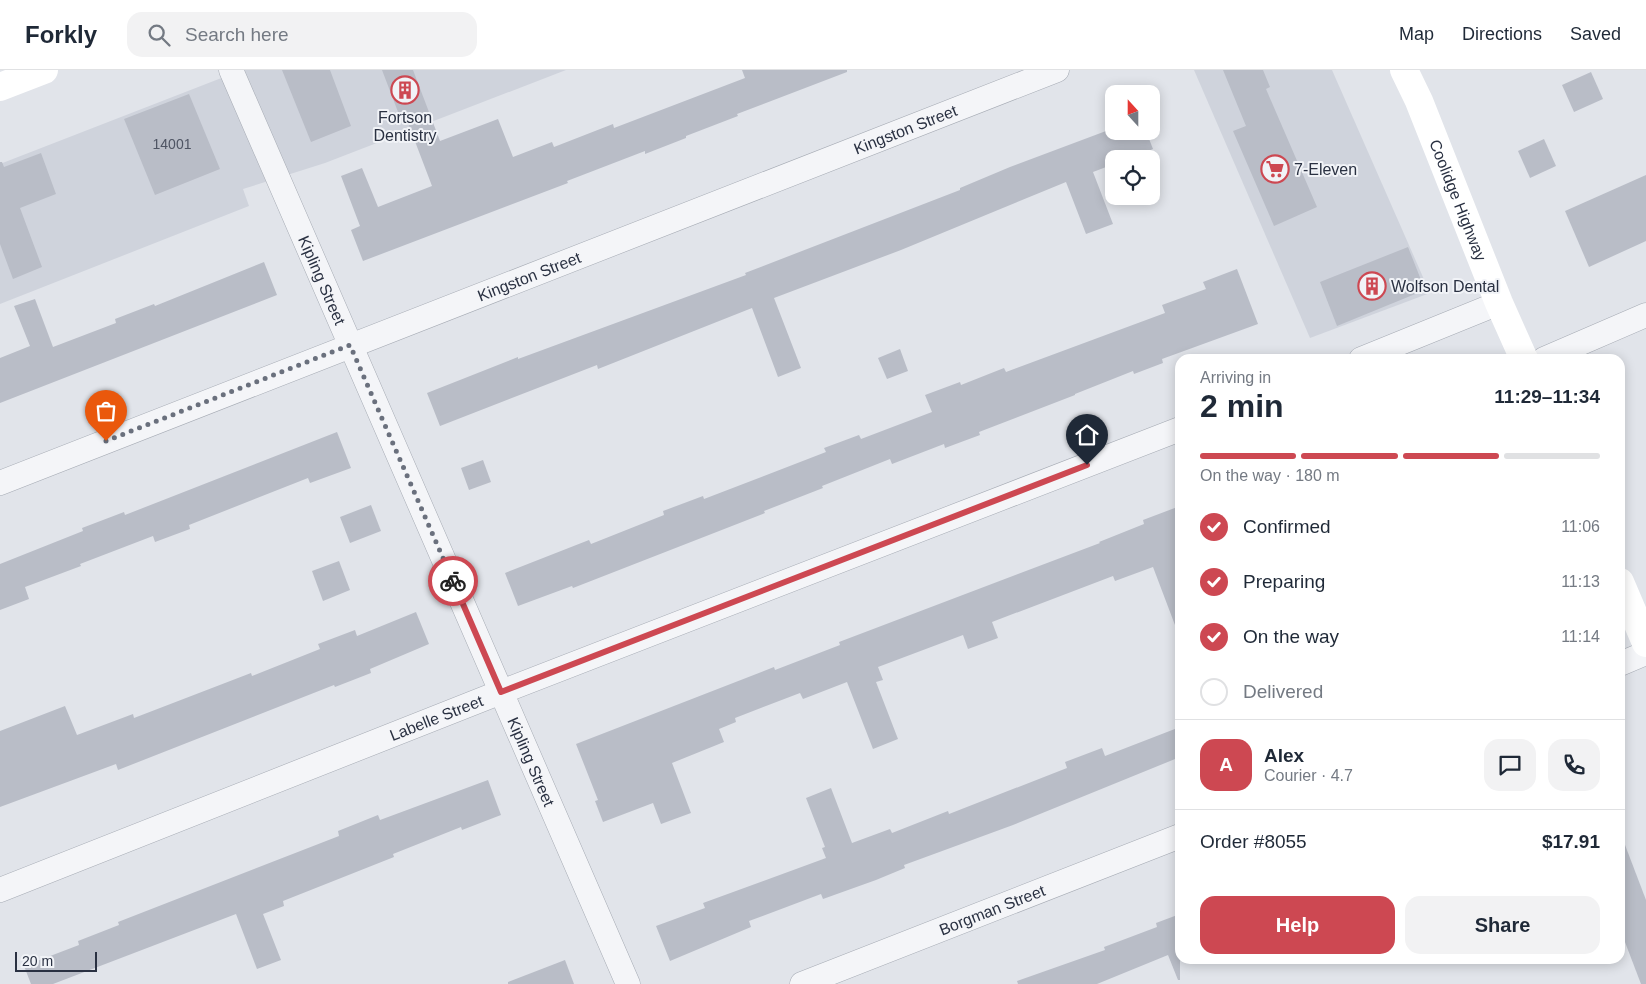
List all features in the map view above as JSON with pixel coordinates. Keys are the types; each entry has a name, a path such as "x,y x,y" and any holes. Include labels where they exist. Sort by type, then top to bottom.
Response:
{"main road":[{"path":"0,87 44,70"},
{"name":"Coolidge Highway","path":"1404,70 1419,100 1499,303 1522,354"},
{"path":"1625,594 1646,643"}],"street":[{"name":"Kipling Street","path":"231,70 628,984"},
{"name":"Kingston Street","path":"0,483 1057,70"},
{"path":"1373,354 1499,303"},
{"path":"1556,354 1646,315"},
{"name":"Labelle Street","path":"0,890 501,692 1175,431"},
{"path":"1625,662 1646,653"},
{"name":"Borgman Street","path":"802,984 1175,838"}],"shaded area":[{"path":"242,70 566,70 325,163 243,189 249,206 0,304 0,164"},
{"path":"1194,70 1332,70 1430,293 1310,338"}],"building":[{"path":"282,70 330,70 351,126 311,142"},
{"path":"382,70 413,70 440,141 498,119 513,157 552,142 554,147 613,124 614,128 745,78 742,70 847,70 847,72 737,114 738,116 686,136 686,138 645,154 645,151 567,181 568,183 363,261 351,230 360,226 341,176 362,168 378,207 432,186 408,123 403,125"},
{"name":"7-Eleven","path":"1223,70 1263,70 1270,87 1266,89 1317,207 1274,226 1233,131 1246,126"},
{"path":"1591,72 1603,99 1574,112 1562,85"},
{"path":"189,94 220,169 155,195 124,119"},
{"path":"1105,131 1105,140 1150,140 1153,149 1105,150 1105,167 1093,172 1113,224 1086,234 1066,182 901,250 774,298 801,368 778,377 752,308 598,369 597,365 440,426 427,393 518,357 518,359 746,275 745,273 960,190 960,188"},
{"path":"1544,139 1556,166 1530,178 1518,151"},
{"path":"41,153 56,194 20,208 42,267 13,279 0,244 0,162 2,162 4,167"},
{"path":"1646,175 1646,241 1589,267 1565,211"},
{"name":"Wolfson Dental","path":"1408,247 1425,290 1337,326 1320,282"},
{"path":"264,262 277,295 0,403 0,358 30,346 14,306 35,299 53,347 116,323 115,319 154,304 155,306"},
{"path":"1237,269 1258,324 1162,359 1163,363 1134,374 1133,371 979,432 980,435 945,448 944,444 892,464 890,459 764,511 765,513 573,588 572,586 518,606 505,573 589,540 591,544 664,515 663,511 703,496 704,499 826,452 824,448 859,435 861,439 932,412 925,395 960,382 961,385 1004,368 1006,372 1165,313 1162,305 1206,289 1203,282"},
{"path":"900,349 908,371 887,379 878,358"},
{"path":"337,432 351,468 310,483 308,478 189,525 190,529 155,542 153,536 80,564 81,566 25,587 29,599 0,610 0,564 83,531 82,528 124,512 125,515"},
{"path":"483,460 491,482 469,490 461,468"},
{"path":"371,505 381,531 350,543 340,517"},
{"path":"1175,508 1175,625 1153,567 1115,581 1113,576 992,622 998,638 968,649 963,635 878,667 883,680 876,682 898,739 873,749 847,682 803,699 800,693 735,718 736,722 719,729 724,742 672,763 691,813 661,824 653,803 603,822 595,801 598,800 576,744 774,667 775,670 840,645 839,642 1100,543 1144,524 1143,520"},
{"path":"339,561 350,590 323,601 312,571"},
{"path":"416,612 429,644 370,669 371,673 335,687 334,685 118,770 116,764 0,807 0,731 65,706 77,735 133,714 134,718 251,673 252,676 320,649 318,644 355,630 357,636"},
{"path":"1175,729 1175,759 1013,825 904,865 905,868 876,880 823,899 821,894 749,921 751,927 670,961 656,926 705,908 703,903 826,858 822,848 825,847 806,798 831,788 852,843 890,829 892,833 948,811 949,814 1067,768 1065,762 1102,748 1105,756"},
{"path":"488,780 501,815 462,830 461,827 393,854 394,857 283,901 284,906 263,914 281,960 257,969 236,914 53,984 31,984 24,966 79,945 78,941 119,925 118,922 339,836 338,831 378,815 380,820"},
{"path":"1625,845 1646,900 1646,984 1641,984 1625,942"},
{"path":"1175,916 1175,964 1180,964 1180,980 1178,980 1168,955 1097,984 1018,984 1017,981 1105,950 1104,947 1157,927 1156,923"},
{"path":"565,960 574,984 508,984 508,982"}],"way so far":[{"path":"106,441 350,345 453,581"}],"place":[{"name":"Fortson Dentistry","path":"405,90"},
{"name":"7-Eleven","path":"1275,169"},
{"name":"Wolfson Dental","path":"1372,286"}],"route":[{"path":"453,581 501,692 1087,465"}]}
